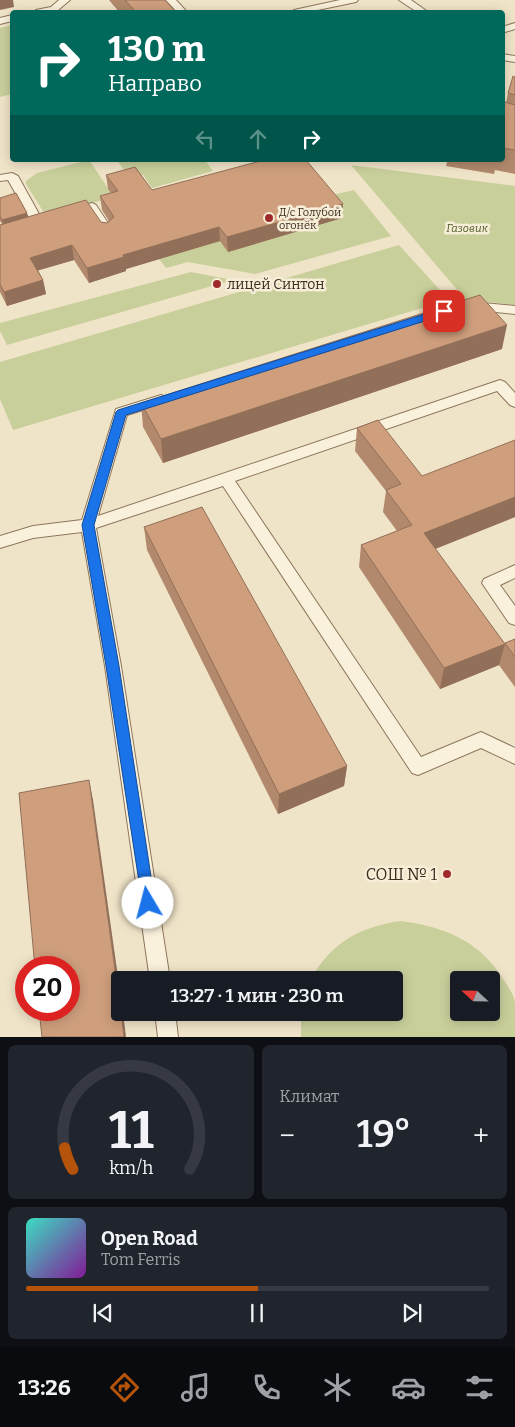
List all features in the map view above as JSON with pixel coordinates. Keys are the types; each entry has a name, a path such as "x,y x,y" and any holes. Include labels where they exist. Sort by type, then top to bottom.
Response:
{"lane":[{"path":"49,10 54,9 65,0"},
{"path":"171,0 180,10"},
{"path":"306,10 353,0"},
{"path":"404,0 420,10"},
{"path":"0,178 12,176 42,221 92,207 108,232"},
{"path":"463,306 515,310"},
{"path":"0,542 33,532 88,525 500,385 515,402"},
{"path":"159,971 112,666 88,525 121,412 178,395"},
{"path":"226,479 418,766 481,740 515,756"},
{"path":"515,571 490,583 515,618"},
{"path":"166,1021 168,1037"}],"green space":[{"path":"10,26 10,94 0,97 0,28"},
{"path":"81,162 90,162 114,197 46,216 26,184 26,181 37,173"},
{"path":"118,162 206,162 213,171 152,188 143,175 130,179"},
{"name":"Газовик","path":"351,165 515,186 515,305 465,299"},
{"path":"354,190 391,236 255,274 188,262 166,268 159,259 195,248 287,208 304,229 341,218 324,197"},
{"path":"399,245 449,300 13,430 0,399 0,362"},
{"path":"191,272 233,280 7,345 0,331 0,323"},
{"path":"401,921 432,927 472,945 483,954 497,971 450,971 450,1021 500,1021 500,975 509,987 515,1003 515,1037 301,1037 301,1021 403,1021 403,971 316,971 337,946 348,938 373,927"}],"building":[{"path":"125,0 165,0 174,10 134,10"},
{"path":"513,76 515,77 515,95 508,93"},
{"path":"505,102 515,105 515,150 505,148"},
{"path":"257,162 308,162 343,204 227,237 219,227 123,255 124,257 87,268 72,245 30,258 43,280 4,292 0,284 0,225 86,200 101,222 107,223 114,217 100,196 118,191 106,175 135,167 152,190"},
{"path":"16,193 27,213 2,220 0,216 0,198"},
{"path":"480,295 507,325 161,439 141,403"},
{"path":"378,420 422,476 515,440 515,497 424,533 505,644 444,668 361,545 412,525 386,490 401,484 357,428"},
{"path":"202,507 347,766 279,794 144,527"},
{"path":"515,639 515,657 505,643"},
{"path":"89,780 115,971 111,971 111,1021 122,1021 124,1037 42,1037 40,1021 80,1021 80,956 34,956 19,793"}],"place":[{"name":"Д/с Голубой огонёк","path":"269,218"},
{"name":"лицей Синтон","path":"217,284"},
{"name":"СОШ № 1","path":"447,874"}],"route":[{"path":"148,903 112,666 88,525 121,412 444,311"}]}
